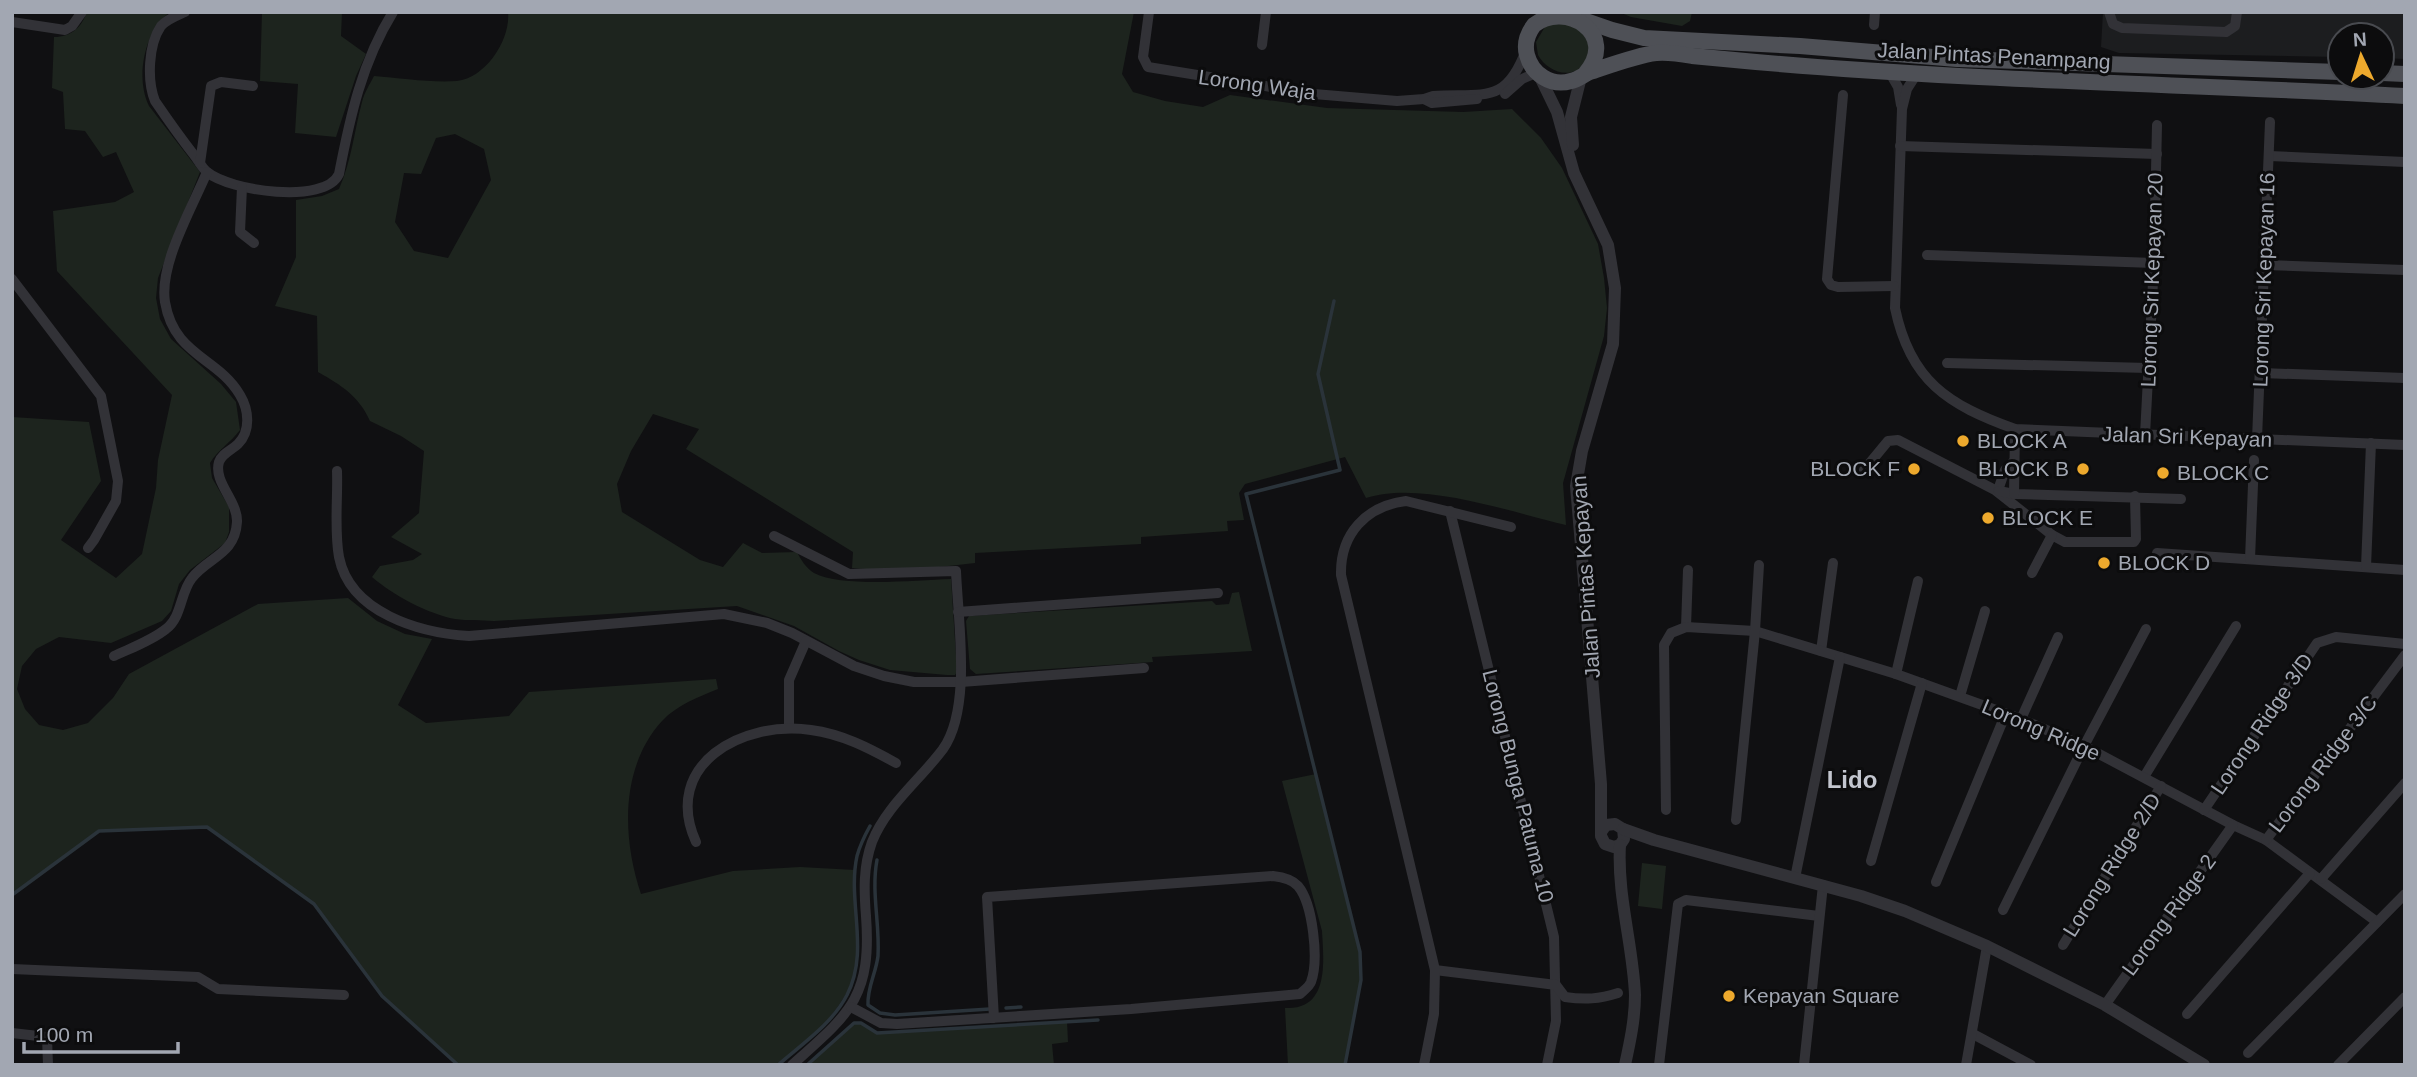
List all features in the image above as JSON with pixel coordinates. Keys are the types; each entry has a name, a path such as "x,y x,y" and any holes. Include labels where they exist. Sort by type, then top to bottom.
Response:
{"main road":[{"path":"1527,42 1536,23 1549,15 1563,12 1580,16 1593,31 1597,45 1595,60 1583,75 1560,83 1538,74 1530,64 1527,42 1534,12"},
{"name":"Jalan Pintas Penampang","path":"1580,16 1612,30 1644,38 1774,44 1957,59 2326,72"},
{"name":"Jalan Pintas Penampang","path":"1583,75 1655,53 1916,75 2405,96"},
{"path":"1957,59 1963,68 1963,75"}],"street":[{"path":"12,22 65,30 72,26 82,12"},
{"path":"185,12 162,24 154,45 149,74 155,101 207,172 242,187 296,192 326,187 335,182 352,110 364,74 383,28 393,12"},
{"name":"Lorong Waja","path":"1149,12 1143,57 1148,67 1314,94 1396,101 1496,92 1515,76 1527,42"},
{"path":"1262,46 1266,12"},
{"path":"1874,25 1875,12"},
{"path":"2109,12 2113,24 2122,28 2226,32 2235,26 2236,12"},
{"name":"Jalan Sri Kepayan","path":"1890,73 1898,87 1902,109"},
{"name":"Lorong Waja","path":"1424,99 1432,103 1500,97 1522,79 1538,74"},
{"name":"Jalan Pintas Kepayan","path":"1538,74 1557,112 1574,173 1608,245 1615,288 1613,344 1582,451 1576,486 1601,784 1602,837"},
{"name":"Jalan Pintas Kepayan","path":"1574,173 1571,117 1583,75"},
{"name":"Jalan Sri Kepayan","path":"1916,75 1907,89 1902,109 1895,308 1910,357 1927,379 1948,398 1979,416 2015,429 2405,445"},
{"path":"200,163 211,86 221,82 253,86"},
{"path":"1843,95 1827,279 1830,285 1838,287 1894,286"},
{"name":"Lorong Sri Kepayan 16","path":"2257,439 2270,122"},
{"name":"Lorong Sri Kepayan 20","path":"2145,435 2154,263 2157,125"},
{"path":"1900,146 2157,154"},
{"path":"2269,156 2405,162"},
{"path":"114,656 168,627 177,614 186,586 194,575 219,557 235,532 235,507 219,476 219,463 223,456 239,443 247,430 248,421 241,396 226,378 184,342 173,328 164,289 169,261 207,172"},
{"path":"242,187 240,232 254,243"},
{"path":"1927,255 2154,263"},
{"path":"2266,265 2405,271"},
{"path":"12,279 101,396 118,481 116,501 88,548"},
{"path":"1947,363 2148,368"},
{"path":"2261,373 2405,378"},
{"path":"2014,494 2015,429"},
{"path":"1864,470 1888,441 1896,439 1997,490 2052,535 2072,543 2132,543 2136,538 2135,496"},
{"path":"2366,567 2371,443"},
{"path":"2250,559 2254,460"},
{"path":"1997,490 2006,470 2014,461"},
{"path":"337,471 338,545 346,575 357,593 389,615 442,634 469,636 724,614 767,623 854,666 914,682 961,682 1144,667"},
{"path":"1997,490 2014,494 2180,499"},
{"path":"1424,1065 1434,1014 1435,970 1340,575 1340,558 1351,533 1360,523 1381,508 1406,502 1511,527"},
{"name":"Lorong Bunga Patuma 10","path":"1451,511 1550,919 1556,954 1556,1021 1547,1065"},
{"path":"2032,573 2052,535"},
{"path":"774,536 849,574 956,571 961,682 957,721 945,746 890,813 872,843 865,869 864,888 869,947 860,988 842,1019 792,1065"},
{"path":"2157,553 2405,570"},
{"path":"1821,650 1833,563"},
{"path":"1736,820 1759,565"},
{"path":"1686,626 1688,570"},
{"path":"1896,674 1918,581"},
{"path":"958,612 1218,593"},
{"path":"1960,696 1985,611"},
{"name":"Lorong Ridge","path":"1666,810 1664,645 1671,633 1686,626 1755,631 1960,696 2084,746 2266,840 2377,922"},
{"path":"2144,777 2236,626"},
{"path":"2003,910 2084,746 2146,629"},
{"path":"2021,719 2058,637"},
{"name":"Lorong Ridge 3/D","path":"2204,810 2317,643 2336,637 2405,644"},
{"path":"789,728 789,680 806,641"},
{"name":"Lorong Ridge 3/C","path":"2266,840 2405,654"},
{"path":"1795,878 1840,657"},
{"path":"1871,861 1922,683"},
{"path":"1936,883 2006,713"},
{"path":"696,842 688,821 687,799 691,782 714,754 743,738 765,731 789,728 832,734 859,744 896,764"},
{"path":"2321,879 2405,783"},
{"name":"Jalan Pintas Kepayan","path":"1601,784 1608,809 1621,835"},
{"name":"Lorong Ridge 2/D","path":"2063,944 2161,786"},
{"path":"1621,894 1602,837 1606,825 1621,835 1654,840 1884,903 1987,946 2105,1005 2204,1065"},
{"name":"Lorong Ridge 2","path":"2105,1005 2233,825"},
{"path":"1602,837 1611,847 1621,835"},
{"path":"1621,835 1621,894 1635,994 1634,1017 1625,1065"},
{"path":"2187,1014 2310,873"},
{"path":"851,1007 881,1023 897,1024 1131,1009 1300,994 1311,982 1314,954 1310,915 1302,893 1292,880 1282,877 1264,876 987,897 995,1017"},
{"path":"1804,1065 1823,885"},
{"path":"2248,1053 2405,894"},
{"path":"1659,1065 1678,904 1686,900 1819,916"},
{"path":"1966,1065 1987,946"},
{"path":"12,968 198,977 218,989 344,995"},
{"path":"1435,970 1556,985 1565,997 1585,1000 1600,999 1618,993"},
{"path":"2337,1065 2405,997"},
{"path":"12,1033 47,1038 48,1065"},
{"path":"1973,1034 2031,1065"}],"shaded area":[{"path":"87,12 170,12 154,31 144,56 145,95 149,106 200,172 158,278 156,298 160,319 171,339 221,384 236,402 240,430 210,463 212,478 229,507 229,532 225,543 190,570 179,584 171,611 162,621 111,643 59,637 36,649 22,666 17,689 25,709 39,725 63,730 88,723 113,698 129,674 258,604 348,598 377,621 405,634 432,639 398,705 426,723 509,716 529,692 716,679 718,689 674,710 648,739 632,781 628,827 630,850 641,894 733,871 800,867 855,870 858,952 849,987 830,1016 778,1065 458,1065 382,996 314,904 207,827 99,831 12,895 12,417 89,422 101,481 61,540 116,578 142,554 172,395 57,271 53,211 115,202 134,192 116,152 103,157 85,131 65,129 63,92 52,88 54,37 75,30"},
{"path":"262,12 342,12 341,36 366,54 336,137 295,133 298,84 260,81"},
{"path":"508,12 1134,12 1122,74 1133,92 1165,101 1203,107 1230,95 1327,108 1463,112 1512,109 1541,138 1562,168 1598,244 1604,278 1607,308 1604,336 1563,483 1566,525 1439,495 1388,493 1366,498 1345,457 1245,484 1239,493 1244,520 1227,521 1228,531 1141,537 1141,544 975,553 975,563 898,569 852,568 853,552 686,449 699,429 653,414 631,451 617,484 622,512 700,560 723,567 743,543 762,553 797,552 809,569 827,578 861,582 951,579 957,672 955,675 890,670 839,651 794,626 737,606 494,621 455,619 422,608 400,597 372,577 380,566 413,560 422,554 391,537 419,513 424,451 370,421 349,392 318,372 317,316 275,306 296,257 296,200 322,196 339,189 350,156 363,99 374,76 437,81 468,78 478,73 494,56 501,45 508,23","holes":["455,134 484,149 491,180 448,258 414,251 395,222 404,173 421,174 436,138"]},
{"path":"1619,12 1692,12 1690,21 1682,26 1631,17"},
{"path":"2103,12 2405,12 2405,59 2396,59 2396,21 2326,21 2326,57 2119,53 2101,47"},
{"path":"1577,21 1591,49 1583,65 1577,70 1558,72 1546,65 1538,55 1536,42 1546,25"},
{"path":"1239,592 1252,651 1152,657 1153,662 976,674 970,669 966,621 969,616 1212,601 1216,605 1229,604 1232,593"},
{"path":"1316,774 1360,952 1361,980 1345,1065 1288,1065 1285,1008 1301,1006 1316,994 1322,973 1323,951 1322,931 1282,781"},
{"path":"1642,863 1666,866 1662,909 1638,906"},
{"path":"1067,1021 1068,1042 1052,1044 1054,1065 807,1065 854,1023 861,1023 877,1033"}],"waterway":[{"path":"1334,301 1318,374 1340,470 1246,494 1360,952 1361,980 1345,1065"},
{"path":"778,1065 833,1015 847,995 854,978 858,943 855,873 858,852 870,826"},
{"path":"12,895 99,831 207,827 314,904 382,996 458,1065"},
{"path":"877,860 875,884 878,956 868,1005 880,1013 895,1015 990,1009"},
{"path":"1006,1008 1021,1007"},
{"path":"807,1065 854,1023 861,1023 877,1033 1098,1020"}],"place":[{"name":"BLOCK A","path":"1963,441"},
{"name":"BLOCK F","path":"1914,469"},
{"name":"BLOCK B","path":"2083,469"},
{"name":"BLOCK C","path":"2163,473"},
{"name":"BLOCK E","path":"1988,518"},
{"name":"BLOCK D","path":"2104,563"},
{"name":"Kepayan Square","path":"1729,996"}],"district":[{"name":"Lido","path":"1852,780"}]}
